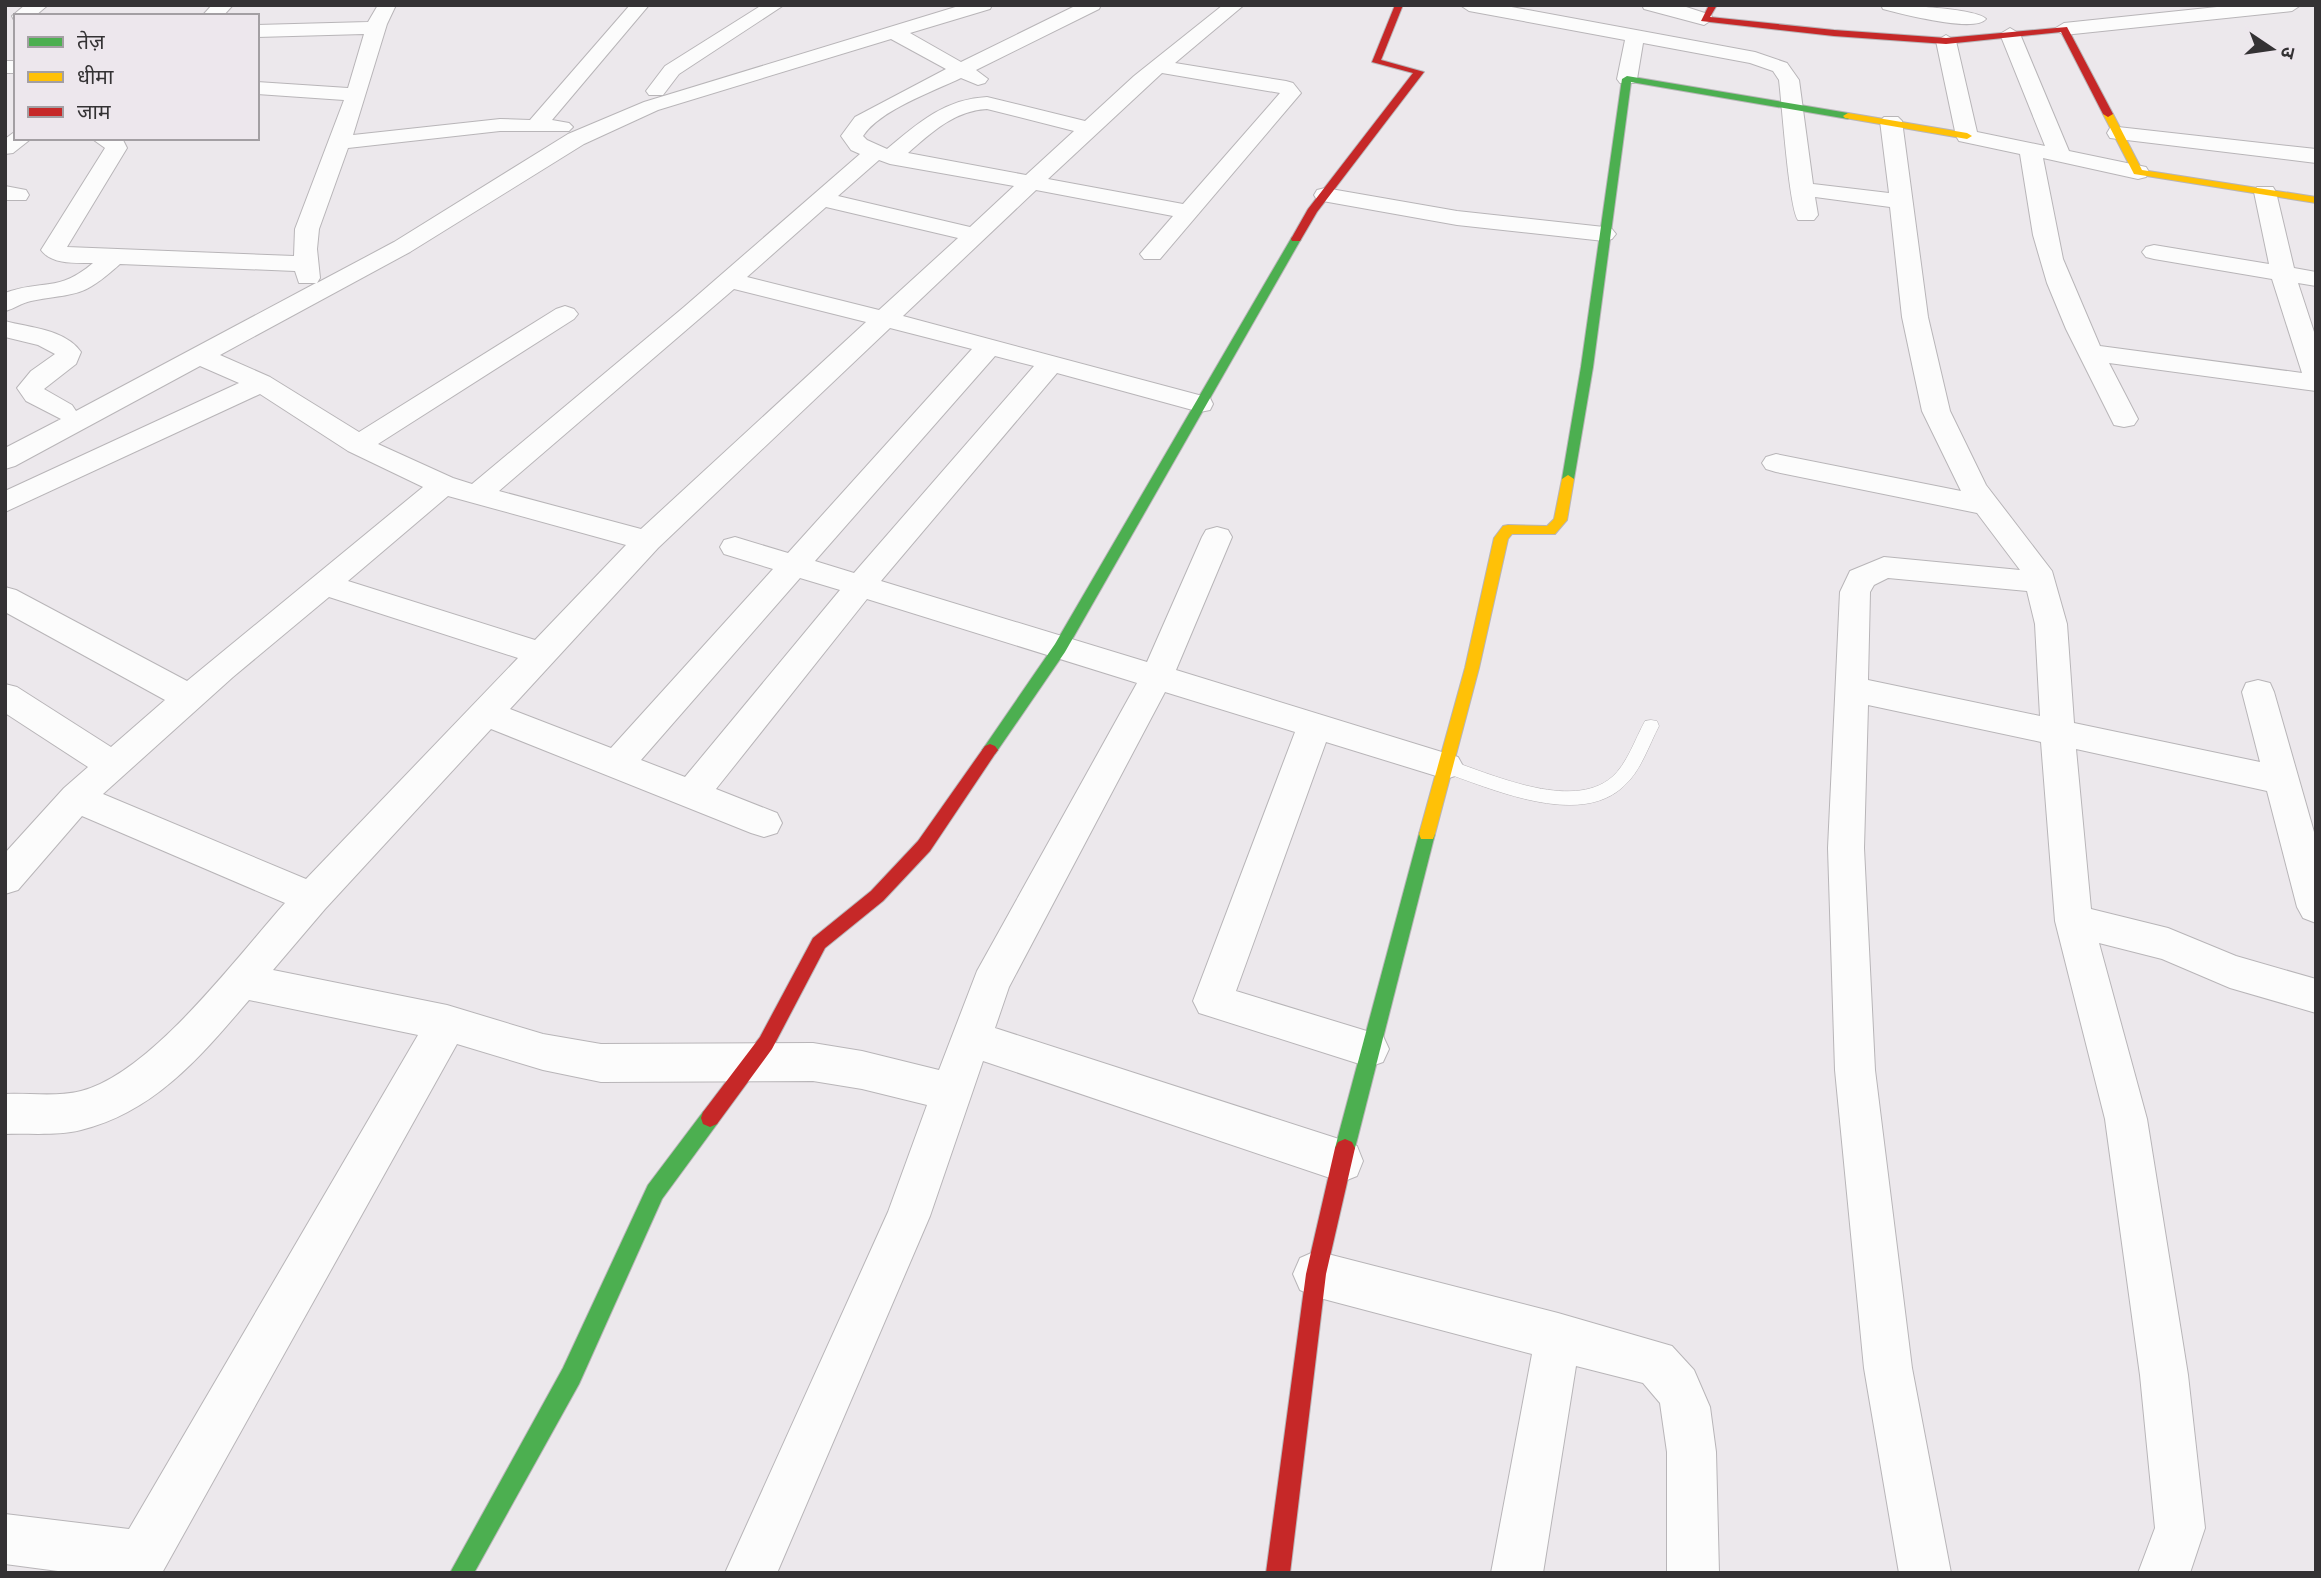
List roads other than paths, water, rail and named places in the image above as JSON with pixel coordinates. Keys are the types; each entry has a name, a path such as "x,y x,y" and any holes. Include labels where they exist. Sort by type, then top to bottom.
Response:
{"street":[{"path":"307,271 307,229 356,95 376,28 387,5"},
{"path":"537,125 640,5"},
{"path":"656,91 672,70 775,5"},
{"path":"5,439 223,331 307,271 562,127 656,91 950,5"},
{"path":"5,460 402,247 576,139 651,106 983,5"},
{"path":"1092,5 862,121 852,136 859,145 882,155 1189,212"},
{"path":"9,1121 80,1111 122,1094 186,1044 312,898 647,541 1089,128 1158,66 1235,5"},
{"path":"461,1573 571,1376 655,1192 766,1043 819,943 877,896 924,846 1060,648 1312,211 1419,72 1376,62 1399,5"},
{"path":"1469,5 1755,58 1780,67 1789,80 1806,215"},
{"path":"1890,5 1944,16 1977,12 1980,39"},
{"path":"1664,41 1659,6 1834,33 1946,41 2292,5"},
{"path":"259,31 376,28"},
{"path":"2063,29 2138,172"},
{"path":"894,32 962,69 984,85 971,102"},
{"path":"2010,34 2060,155"},
{"path":"1278,1573 1316,1273 1369,1049 1446,766 1503,531 1550,531 1560,520 1587,367 1604,234 1635,36"},
{"path":"1946,41 1967,136"},
{"path":"1152,254 1291,93 1286,88 1277,86 1158,66"},
{"path":"1627,79 1891,121 2138,172 2316,200"},
{"path":"259,88 356,95"},
{"path":"478,494 821,199 946,112 971,102 997,105 1089,128"},
{"path":"1891,121 1915,317 1936,411 1973,488 2037,571 2050,624 2074,920 2126,1119 2164,1375 2180,1528 2164,1573"},
{"path":"339,143 500,125 562,127"},
{"path":"2118,133 2316,156"},
{"path":"108,140 114,142 116,148 53,250 64,255 307,271"},
{"path":"2030,149 2045,235 2056,271 2076,322 2124,419"},
{"path":"1802,189 1899,201"},
{"path":"2265,192 2283,274 2316,377"},
{"path":"1325,194 1457,218 1604,234"},
{"path":"821,199 975,235"},
{"path":"2154,252 2316,279"},
{"path":"5,304 20,295 75,288 114,257"},
{"path":"729,280 989,346 1200,404"},
{"path":"358,445 565,314"},
{"path":"5,330 45,340 64,347 68,352 66,358 30,387 35,395 62,411"},
{"path":"616,765 989,346"},
{"path":"2091,353 2316,383"},
{"path":"199,356 261,383 358,445 443,485 647,541"},
{"path":"691,795 860,586 1051,363"},
{"path":"5,503 261,383"},
{"path":"1776,463 1987,506"},
{"path":"5,879 76,798 190,698 443,485"},
{"path":"751,1573 892,1253 953,1093 991,983 1156,678 1217,537"},
{"path":"735,547 1446,766"},
{"path":"1925,1573 1888,1368 1855,1070 1846,848 1855,593 1861,578 1884,567 2039,582"},
{"path":"324,584 541,654"},
{"path":"5,598 190,698"},
{"path":"1852,689 2281,780"},
{"path":"2258,692 2316,907"},
{"path":"5,696 113,766"},
{"path":"486,713 764,823"},
{"path":"1314,727 1213,1001 1369,1049"},
{"path":"76,798 312,898"},
{"path":"2074,920 2168,944 2230,971 2316,996"},
{"path":"240,981 447,1023 542,1052 601,1063 813,1062 862,1070 953,1093"},
{"path":"5,1539 138,1564 447,1023"},
{"path":"971,1040 1342,1161"},
{"path":"1316,1273 1655,1363 1670,1376 1681,1393 1690,1422 1693,1573"},
{"path":"1517,1573 1558,1336"}],"lane":[{"path":"1446,766 1523,790 1558,798 1580,799 1597,795 1619,782 1651,726"}]}
